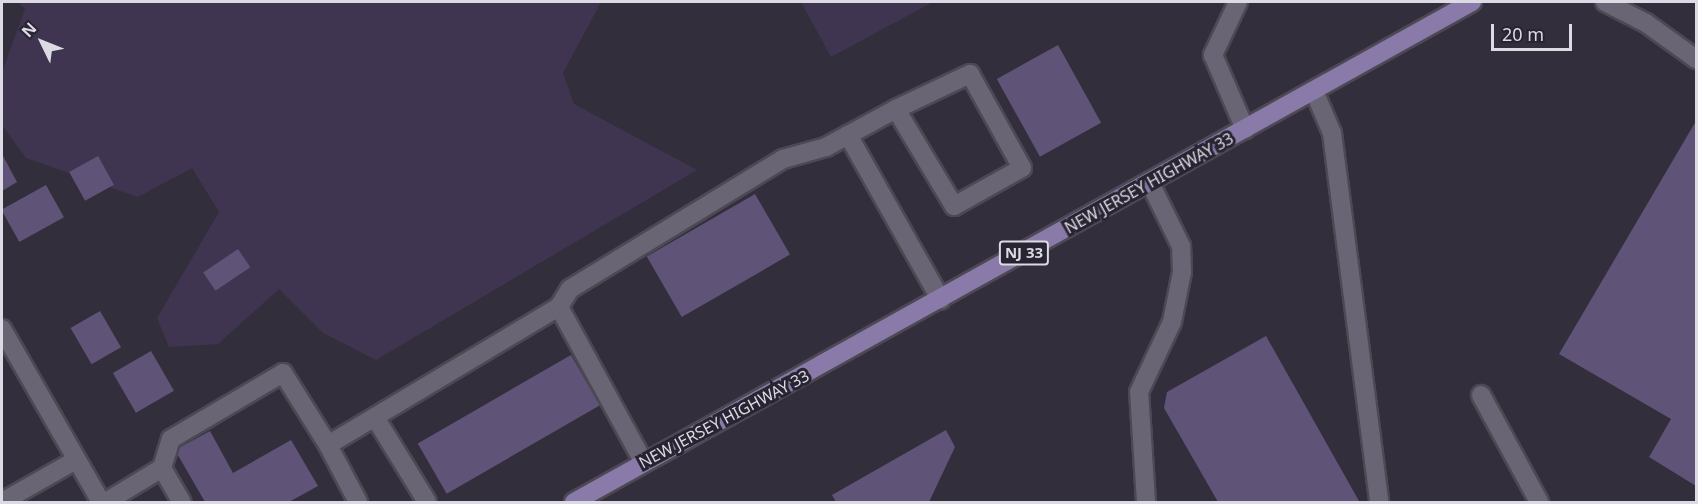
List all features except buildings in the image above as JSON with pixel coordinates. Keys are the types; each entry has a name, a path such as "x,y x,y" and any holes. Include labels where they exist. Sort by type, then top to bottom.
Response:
{"main road":[{"name":"NEW JERSEY HIGHWAY 33","path":"574,502 643,461 726,421 1472,2"}],"street":[{"path":"1245,129 1213,55 1235,8 1255,2"},
{"path":"1605,2 1646,23 1696,59"},
{"path":"1638,2 1646,23"},
{"path":"328,445 376,419 560,307 570,289 783,159 826,147 896,110 970,74 1022,168 954,206 896,110"},
{"path":"1314,91 1332,133 1380,502"},
{"path":"848,135 941,300"},
{"path":"1147,499 1137,407 1139,392 1172,322 1182,272 1181,246 1150,183"},
{"path":"560,307 643,461"},
{"path":"2,329 101,502"},
{"path":"106,502 162,468 171,439 283,373 328,445 358,502"},
{"path":"1480,395 1539,502"},
{"path":"376,419 427,502"},
{"path":"2,502 76,460"},
{"path":"162,468 182,502"}],"shaded area":[{"path":"19,2 601,2 563,73 574,104 697,170 376,360 323,333 279,289 218,344 169,347 157,318 219,212 192,168 138,197 26,158 2,125 2,72 25,9"},
{"path":"801,2 933,2 831,57"}]}
